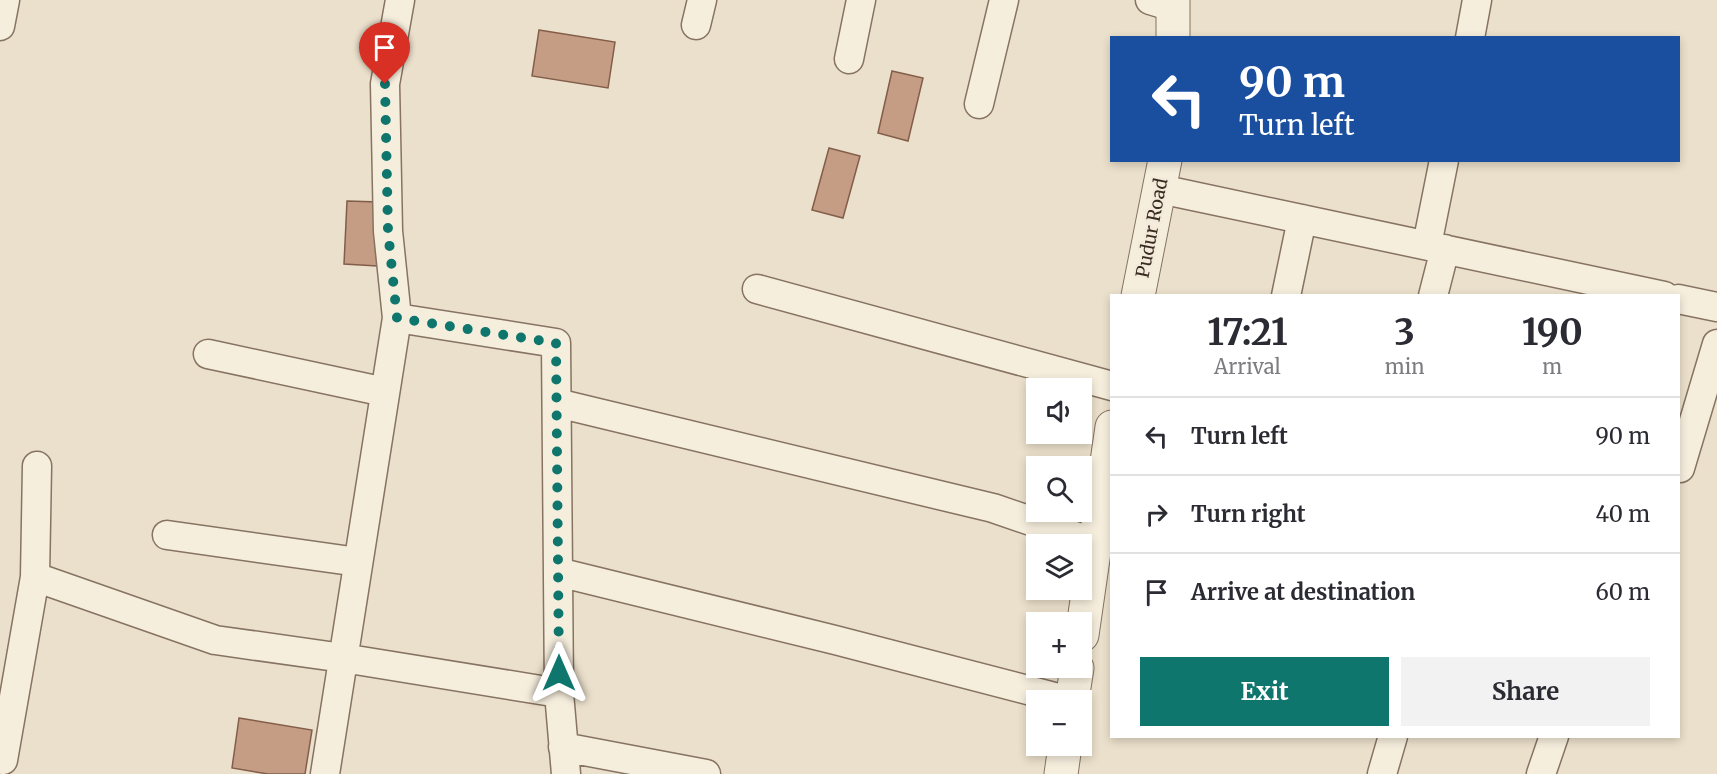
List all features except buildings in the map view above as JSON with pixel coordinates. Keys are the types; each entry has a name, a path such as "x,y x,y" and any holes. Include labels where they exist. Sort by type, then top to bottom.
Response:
{"street":[{"path":"325,774 397,318 388,231 385,84 400,0"},
{"path":"849,59 861,0"},
{"path":"979,104 1004,0"},
{"path":"1470,36 1478,0"},
{"path":"1433,294 1444,162"},
{"path":"1162,175 1302,219 1655,294"},
{"name":"Pudur Road","path":"1138,294 1162,175"},
{"path":"1286,294 1302,219"},
{"path":"757,289 1110,385"},
{"path":"1680,299 1717,307"},
{"path":"397,318 556,343 559,693 565,760 706,774"},
{"path":"1680,468 1717,344"},
{"path":"208,354 385,392"},
{"path":"557,403 993,508 1095,543"},
{"path":"1085,612 1110,446"},
{"path":"3,760 35,577 37,466"},
{"path":"167,535 358,562"},
{"path":"558,572 1028,690"},
{"path":"35,577 215,640 559,693"},
{"path":"1382,774 1392,738"},
{"path":"1541,774 1553,738"},
{"path":"1061,774 1064,756"}],"route":[{"path":"385,84 388,231 397,318 556,343 559,673"}]}
